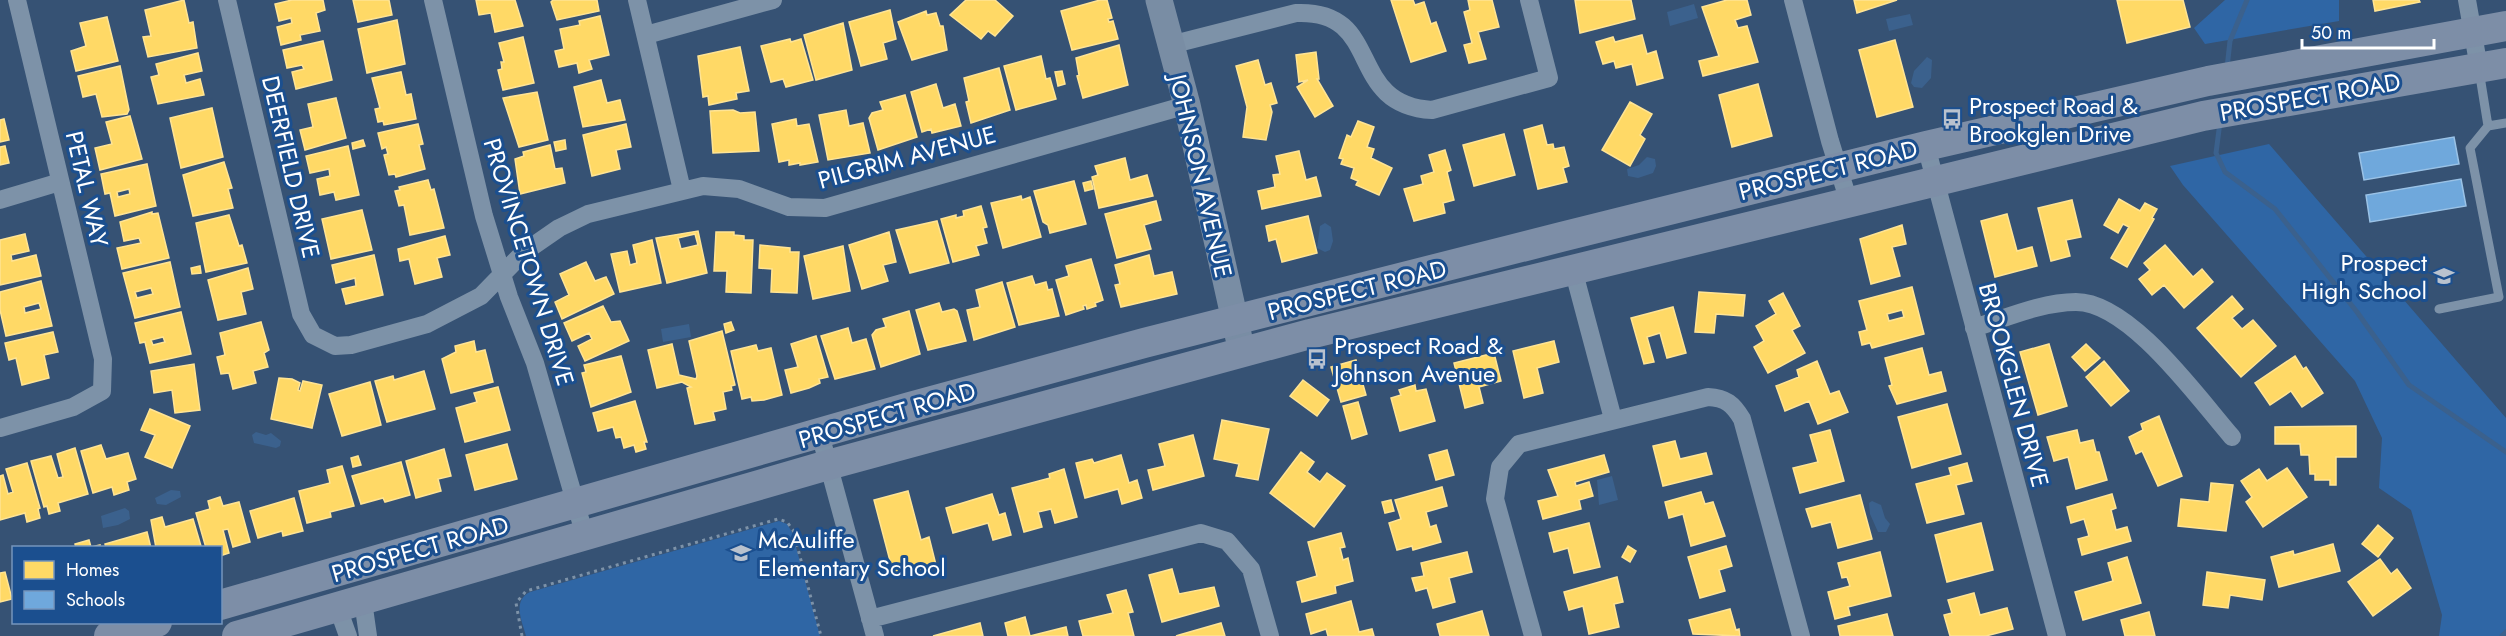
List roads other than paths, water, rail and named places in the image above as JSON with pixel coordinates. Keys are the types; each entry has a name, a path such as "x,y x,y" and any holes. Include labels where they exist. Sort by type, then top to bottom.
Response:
{"main road":[{"name":"PROSPECT ROAD","path":"222,604 576,505 910,407 1235,321 1838,167 2243,73 2506,27"},
{"name":"PROSPECT ROAD","path":"237,636 828,465 1242,352 2203,116 2492,66"},
{"path":"110,636 151,624"}],"street":[{"name":"PETAL WAY","path":"0,428 73,407 102,391 102,359 17,0"},
{"name":"DEERFIELD DRIVE","path":"226,0 301,314 308,329 320,340"},
{"name":"PROVINCETOWN DRIVE","path":"433,0 484,216 535,363 585,536"},
{"path":"637,0 682,190"},
{"path":"645,35 773,0"},
{"name":"JOHNSON AVENUE","path":"1159,0 1187,105 1242,352"},
{"path":"1170,45 1296,13 1312,12 1342,24 1354,36 1375,81 1400,103 1417,109 1447,108 1549,78 1529,0"},
{"path":"1793,0 1849,202"},
{"path":"2467,0 2473,32 2492,66"},
{"name":"PILGRIM AVENUE","path":"320,340 335,346 351,345 427,324 481,296 523,253 578,219 682,190 703,186 739,189 789,207 825,208 1187,105"},
{"name":"BROOKGLEN DRIVE","path":"1926,146 2057,636"},
{"path":"0,200 60,182"},
{"path":"1574,269 1613,419"},
{"path":"1974,328 2050,305 2077,302 2100,306 2123,318 2145,338 2232,437"},
{"path":"1533,636 1495,499 1500,467 1519,444 1708,397 1722,398 1734,406 1747,431 1801,636"},
{"path":"820,434 873,628 1201,533 1227,541 1251,569 1270,636"},
{"path":"348,636 351,604"},
{"path":"351,604 368,636"}],"lane":[{"path":"2439,309 2499,297 2470,148 2488,126 2492,66"},
{"path":"2488,126 2506,123"}],"waterway":[{"path":"2227,68 2230,41 2247,0"},
{"path":"2220,122 2216,153 2225,172 2275,209 2357,312 2409,385 2506,452"},
{"path":"2502,636 2506,632"}],"place":[{"name":"Prospect Road & Brookglen Drive","path":"1952,119"},
{"name":"Prospect High School","path":"2444,276"},
{"name":"Prospect Road & Johnson Avenue","path":"1317,359"},
{"name":"McAuliffe Elementary School","path":"741,553"}]}
